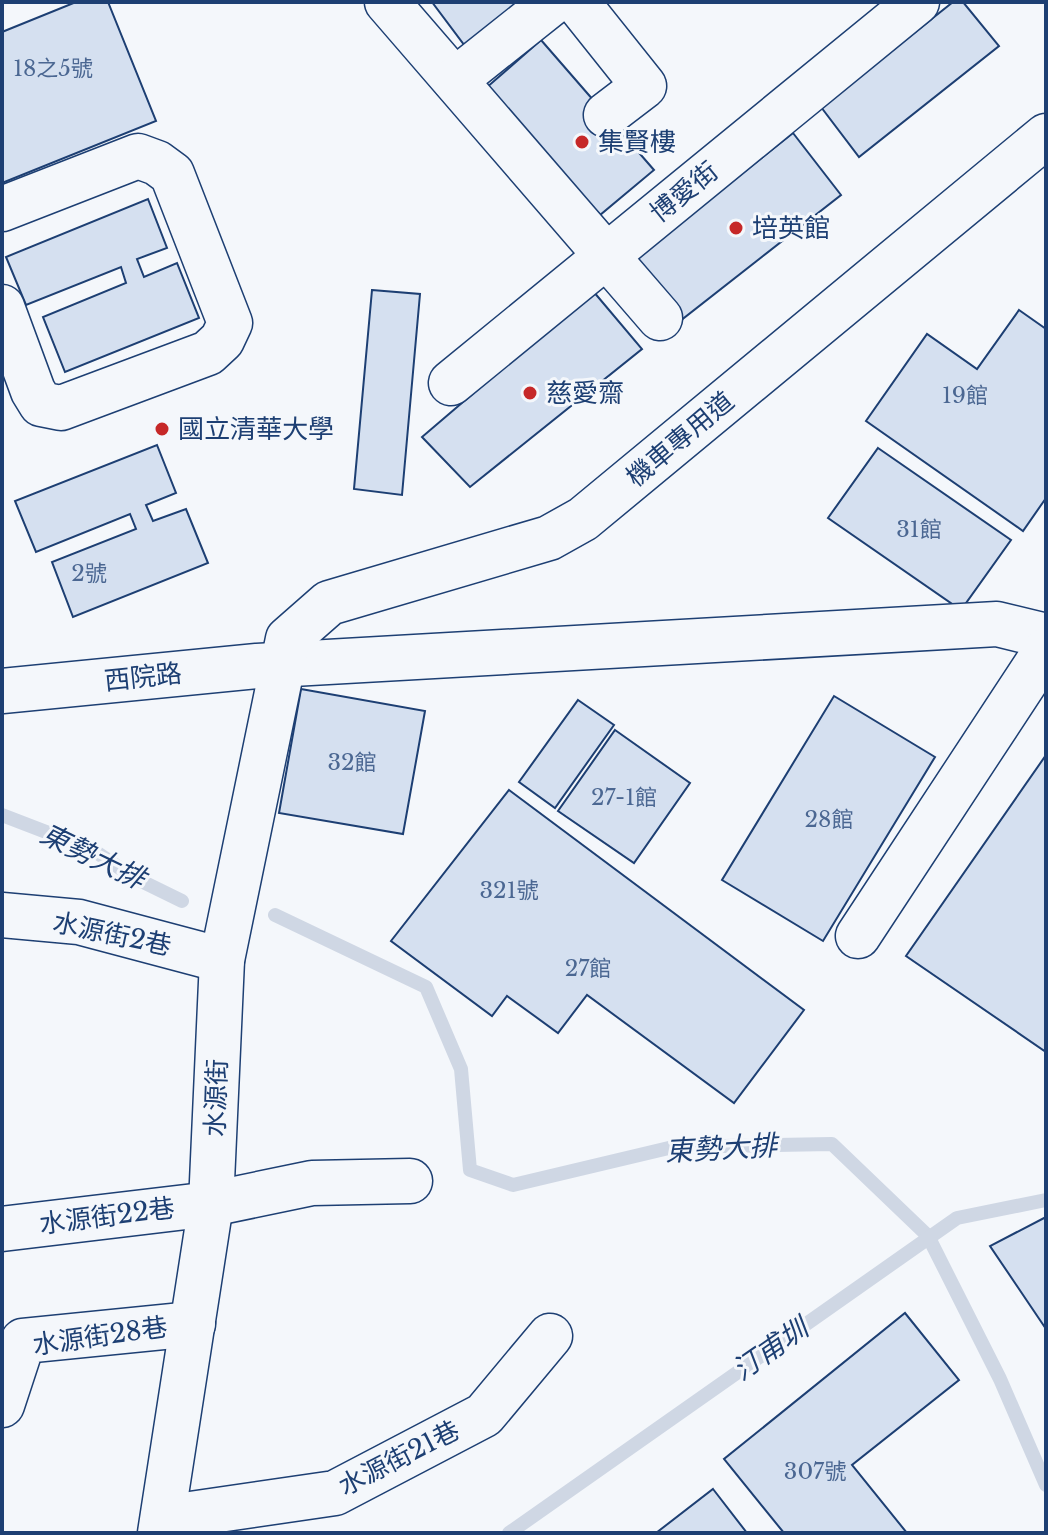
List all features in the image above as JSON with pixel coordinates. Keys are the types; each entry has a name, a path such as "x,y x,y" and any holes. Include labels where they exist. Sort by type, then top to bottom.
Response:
{"street":[{"path":"387,2 660,318"},
{"path":"455,80 553,2"},
{"path":"577,2 644,86 606,115"},
{"name":"博愛街","path":"451,383 917,2"},
{"name":"機車專用道","path":"284,665 288,639 329,603 549,538 583,519 1046,136"},
{"path":"2,209 138,156 157,163 172,174 230,323 222,340 208,353 61,408 41,404 33,391 2,307"},
{"name":"西院路","path":"2,691 284,665 997,624 1046,636"},
{"path":"858,936 1046,650"},
{"name":"水源街","path":"161,1526 211,1204 222,960 284,665"},
{"name":"水源街2巷","path":"2,915 79,922 222,960"},
{"name":"水源街22巷","path":"2,1229 211,1204 312,1183 410,1181"},
{"name":"水源街28巷","path":"2,1405 23,1341 193,1324"},
{"name":"水源街21巷","path":"161,1526 335,1493 484,1415 550,1336"}],"building":[{"path":"76,2 108,2 156,121 2,183 2,32"},
{"path":"432,2 524,2 465,46"},
{"path":"953,2 963,2 999,46 859,157 821,107"},
{"name":"集賢樓","path":"541,40 654,170 600,215 486,88"},
{"name":"培英館","path":"793,133 841,195 680,321 631,262"},
{"path":"148,199 167,248 137,259 144,277 177,263 199,318 65,372 43,317 126,283 121,267 26,305 6,257"},
{"path":"372,290 420,294 402,495 354,489"},
{"name":"慈愛齋","path":"593,291 642,349 470,487 422,437"},
{"path":"1019,310 1046,329 1046,498 1023,531 866,421 927,334 977,369"},
{"path":"157,445 176,493 146,505 153,521 186,509 208,563 73,617 52,562 136,529 130,514 36,552 15,501"},
{"path":"878,448 1011,540 961,610 828,518"},
{"path":"301,689 425,711 403,834 279,813"},
{"path":"834,696 935,757 823,941 722,880"},
{"path":"578,700 614,725 555,808 519,782"},
{"path":"615,730 690,783 634,863 558,811"},
{"path":"1046,755 1046,1052 906,956"},
{"path":"509,790 804,1010 734,1103 587,995 558,1033 507,996 492,1016 391,941"},
{"path":"1046,1217 1046,1329 990,1246"},
{"path":"905,1313 959,1380 852,1465 907,1533 784,1533 724,1459"},
{"path":"713,1489 747,1533 656,1533"}],"waterway":[{"name":"東勢大排","path":"2,815 93,850 133,877 182,901"},
{"name":"東勢大排","path":"275,915 426,987 461,1069 470,1170 513,1185 673,1147 832,1144 928,1236 1000,1379 1046,1485"},
{"name":"汀甫圳","path":"509,1533 957,1218 1046,1200"}],"place":[{"name":"集賢樓","path":"582,142"},
{"name":"培英館","path":"736,228"},
{"name":"慈愛齋","path":"530,393"},
{"name":"國立清華大學","path":"162,429"}]}
